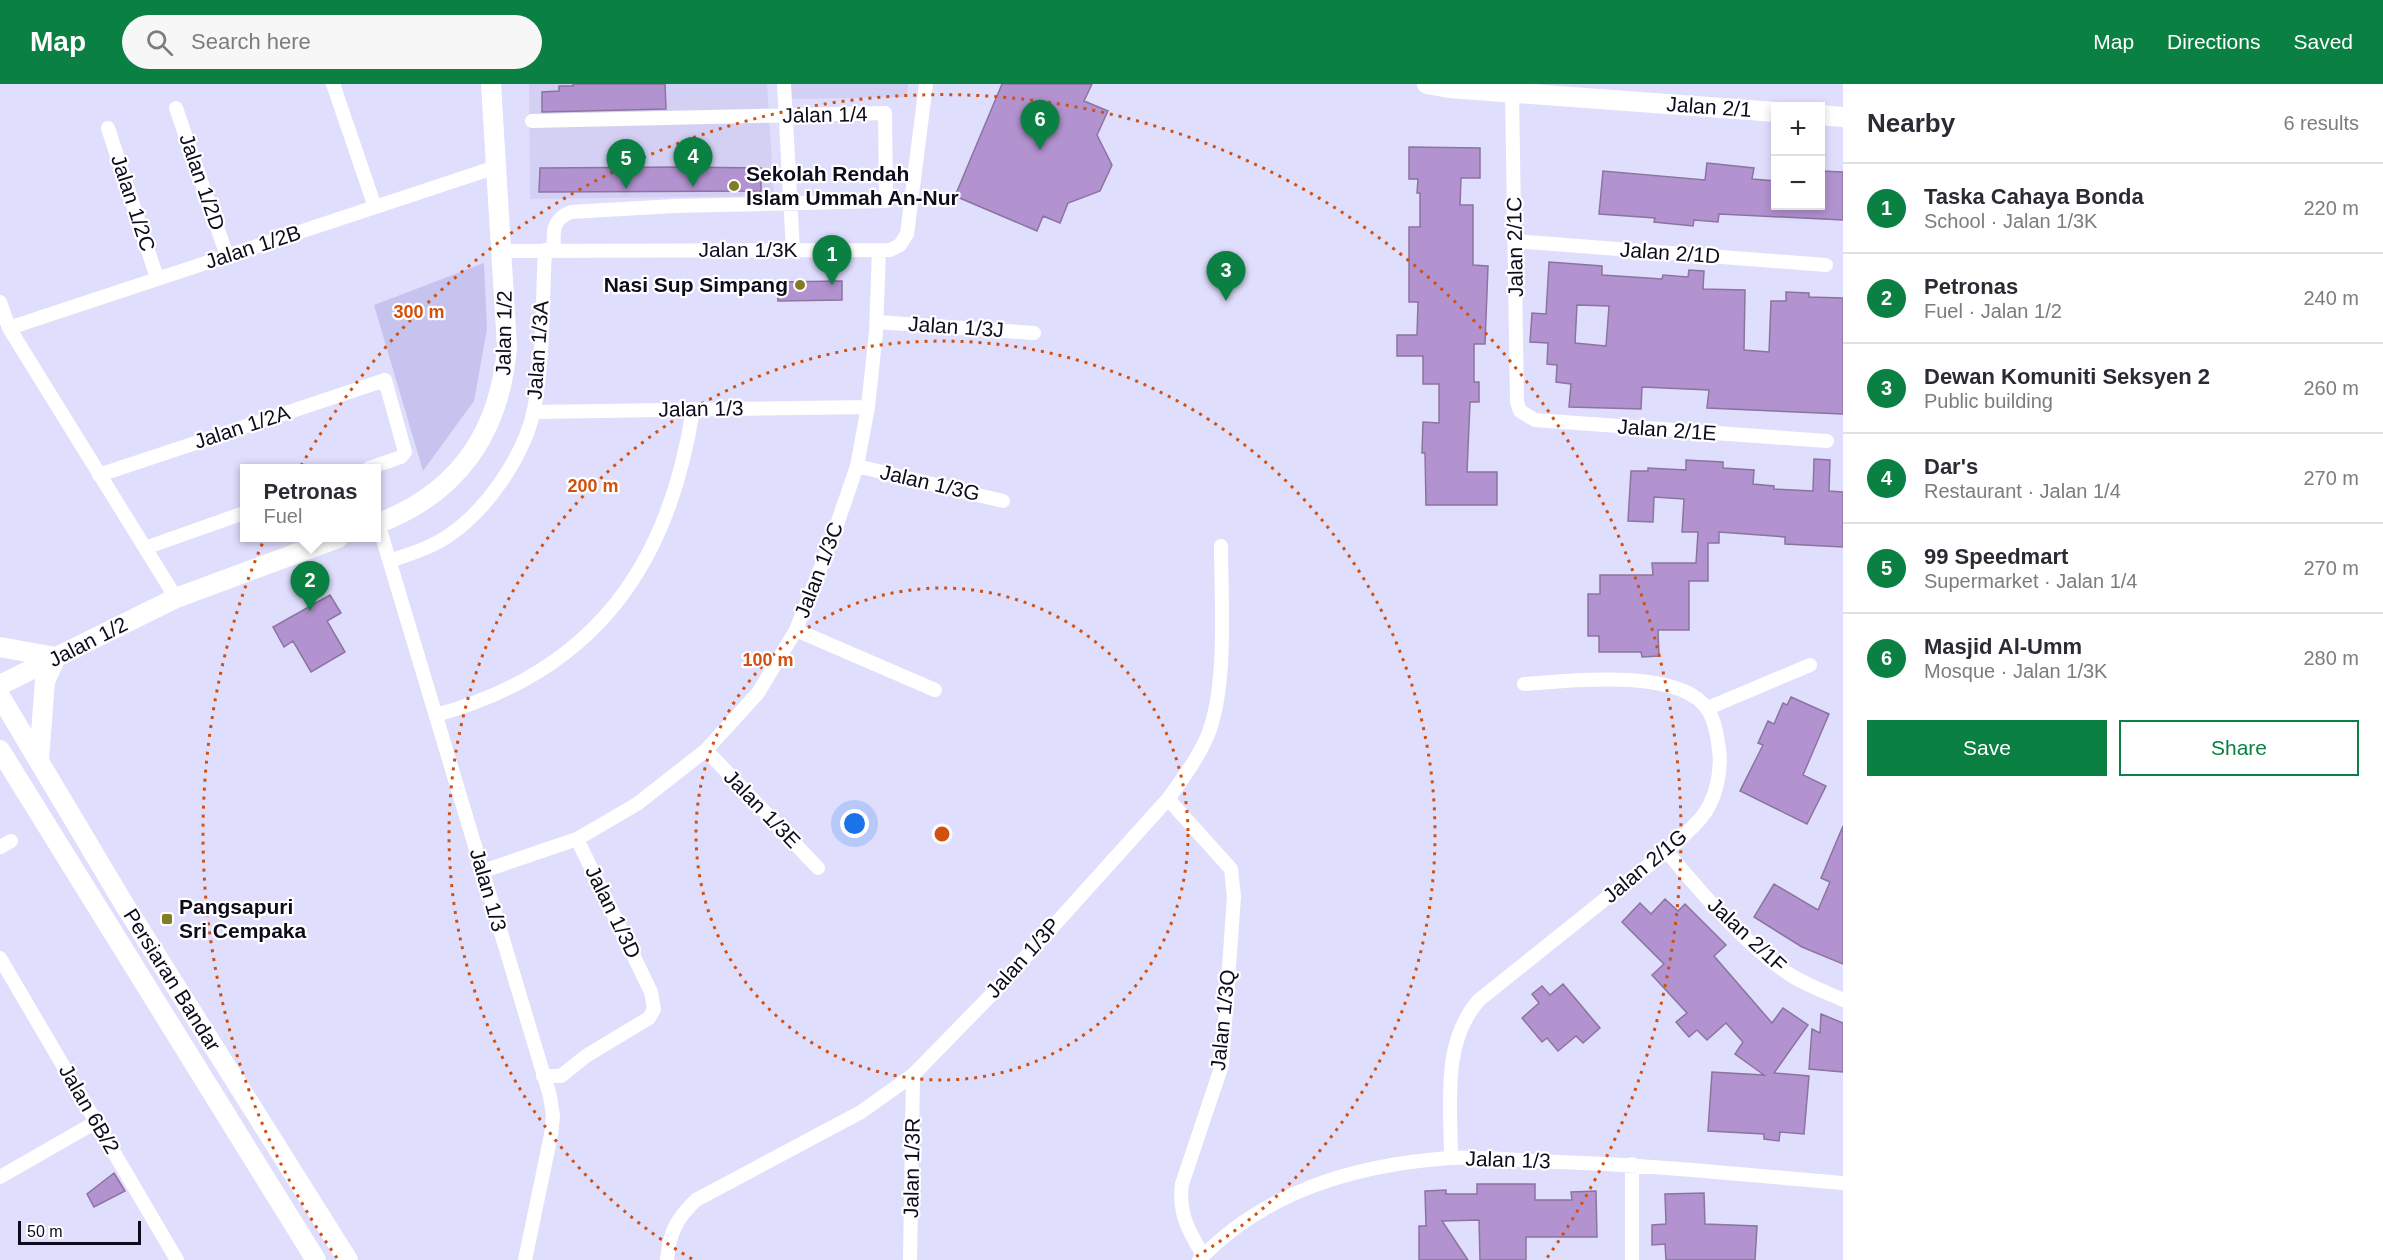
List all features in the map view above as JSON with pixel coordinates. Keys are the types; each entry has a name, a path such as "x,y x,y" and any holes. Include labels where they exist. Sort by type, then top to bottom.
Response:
{"main road":[{"name":"Jalan 1/2","path":"381,522 432,495 466,461 490,423 505,380 507,347 491,84"},
{"name":"Jalan 2/1","path":"1426,84 1771,112"},
{"path":"1825,115 1843,117"},
{"name":"Jalan 1/2","path":"0,685 176,598 325,542"},
{"path":"0,647 56,657 45,681 39,759"},
{"name":"Persiaran Bandar","path":"0,696 124,904 348,1260"},
{"name":"Persiaran Bandar","path":"0,750 316,1260"}],"street":[{"path":"333,84 375,207"},
{"path":"783,84 788,203 793,251"},
{"name":"Jalan 1/3K","path":"502,251 879,251 900,245 907,234 926,84"},
{"name":"Jalan 2/1C","path":"1501,89 1514,241 1517,402"},
{"name":"Jalan 1/2D","path":"176,108 227,255"},
{"name":"Jalan 1/4","path":"532,121 885,113 886,201 674,206 571,212 558,219 549,250"},
{"name":"Jalan 1/2C","path":"108,128 158,278"},
{"name":"Jalan 1/2B","path":"9,328 496,167"},
{"name":"Jalan 2/1D","path":"1514,241 1826,265"},
{"name":"Jalan 1/3A","path":"390,561 447,538 482,507 504,476 533,412 539,371 549,250"},
{"name":"Jalan 1/3C","path":"483,871 578,839 638,804 706,750 758,693 796,630 832,539 857,466 868,407 877,322 879,251"},
{"path":"0,302 9,328 176,598"},
{"name":"Jalan 1/3J","path":"877,322 1034,333"},
{"name":"Jalan 1/2A","path":"99,475 385,380 405,452 401,457 381,464"},
{"name":"Jalan 2/1E","path":"1517,402 1525,417 1535,420 1827,441"},
{"name":"Jalan 1/3","path":"533,412 868,407"},
{"path":"436,715 477,704 518,685 591,631 623,595 650,554 672,505 686,456 693,410"},
{"name":"Jalan 1/3G","path":"857,466 1004,501"},
{"path":"145,548 240,514"},
{"name":"Jalan 1/3","path":"381,535 483,871 553,1116 525,1260"},
{"name":"Jalan 1/3P","path":"667,1260 669,1236 679,1215 696,1200 861,1112 913,1076 993,993 1168,799 1193,765 1208,735 1216,703 1221,546"},
{"path":"796,630 935,690"},
{"path":"1524,684 1629,679 1658,684 1687,694 1708,708 1810,664"},
{"name":"Jalan 2/1G","path":"1450,1158 1452,1060 1457,1035 1467,1014 1479,1000 1666,851 1702,816 1715,792 1720,761 1716,731 1708,708"},
{"name":"Jalan 1/3E","path":"706,750 818,868"},
{"name":"Jalan 1/3Q","path":"1168,799 1231,869 1234,897 1222,1065 1182,1184 1180,1200 1188,1230 1201,1258"},
{"name":"Jalan 1/3D","path":"543,1076 561,1076 586,1056 649,1018 654,1004 648,986 578,839"},
{"name":"Jalan 2/1F","path":"1666,851 1720,913 1754,946 1791,975 1843,1000"},
{"name":"Jalan 6B/2","path":"0,958 96,1122 170,1258"},
{"name":"Jalan 1/3R","path":"910,1260 913,1076"},
{"path":"0,1177 96,1122"},
{"name":"Jalan 1/3","path":"1201,1258 1236,1227 1273,1202 1312,1184 1356,1172 1450,1158 1632,1164 1843,1183"},
{"path":"1632,1164 1632,1260"}],"shaded area":[{"path":"529,84 767,84 774,196 530,199"},
{"path":"790,84 908,84 907,97 791,99"},
{"path":"484,263 487,329 474,401 423,471 374,305"}],"building":[{"path":"573,84 665,84 666,109 542,112 542,92 559,91 559,86 573,86"},
{"path":"1002,84 1092,84 1084,101 1108,111 1097,135 1112,165 1100,191 1068,203 1060,223 1043,216 1037,231 955,196"},
{"path":"1409,147 1480,148 1480,178 1461,178 1460,205 1473,205 1473,265 1488,266 1485,344 1474,344 1474,382 1479,382 1479,402 1470,402 1467,472 1497,472 1497,505 1426,505 1425,453 1422,453 1423,422 1439,423 1439,384 1423,384 1423,356 1397,356 1397,335 1417,335 1418,302 1409,302 1409,227 1420,227 1420,193 1417,193 1418,179 1409,179"},
{"path":"1707,163 1754,168 1752,179 1771,181 1771,210 1825,210 1825,171 1843,172 1843,220 1719,214 1718,222 1694,220 1693,226 1654,222 1655,218 1599,214 1603,171 1705,180"},
{"path":"540,168 761,168 761,191 539,192"},
{"path":"1549,262 1602,266 1602,275 1662,279 1663,275 1688,277 1689,270 1704,271 1703,289 1745,290 1744,350 1769,352 1771,301 1786,301 1786,292 1809,293 1809,297 1843,298 1843,414 1707,408 1709,390 1642,387 1641,409 1569,407 1571,384 1556,382 1557,365 1547,364 1548,343 1530,342 1532,313 1546,314","holes":["1577,305 1609,306 1606,346 1575,343"]},
{"path":"842,281 842,300 778,301 777,282"},
{"path":"1814,459 1830,460 1829,491 1843,492 1843,547 1785,544 1785,537 1719,532 1719,543 1708,543 1708,581 1689,581 1689,630 1658,630 1659,656 1642,657 1641,652 1599,652 1599,636 1588,636 1588,594 1600,594 1600,575 1653,575 1652,563 1696,563 1698,532 1682,532 1684,499 1654,497 1653,522 1628,521 1631,471 1648,471 1648,468 1686,470 1686,460 1723,462 1723,468 1754,470 1753,484 1774,486 1774,489 1813,491"},
{"path":"330,595 341,613 327,621 345,652 311,672 293,641 284,647 273,627"},
{"path":"1791,697 1829,714 1803,775 1826,786 1807,824 1740,791 1763,745 1758,743 1768,721 1774,724 1783,703 1787,705"},
{"path":"1843,826 1843,964 1802,947 1754,917 1774,884 1818,910 1830,882 1821,878"},
{"path":"1665,899 1678,911 1685,904 1726,945 1714,956 1772,1023 1783,1008 1808,1025 1774,1073 1809,1076 1804,1134 1780,1132 1779,1141 1764,1139 1764,1134 1708,1131 1712,1072 1764,1075 1735,1054 1743,1042 1726,1023 1707,1040 1697,1030 1689,1037 1676,1022 1687,1013 1652,975 1664,964 1622,922 1640,903 1651,914"},
{"path":"1563,984 1600,1028 1583,1043 1576,1036 1558,1051 1547,1038 1542,1042 1522,1018 1539,1003 1532,994 1542,986 1550,995"},
{"path":"1821,1014 1843,1023 1843,1072 1809,1069 1812,1029 1820,1033"},
{"path":"114,1173 125,1191 94,1207 87,1194"},
{"path":"1477,1184 1535,1184 1535,1200 1572,1200 1571,1192 1596,1191 1597,1237 1526,1237 1526,1260 1480,1260 1479,1220 1442,1221 1468,1260 1419,1260 1419,1226 1426,1226 1425,1191 1446,1190 1446,1194 1477,1194"},
{"path":"1704,1193 1705,1224 1757,1226 1755,1260 1666,1260 1665,1244 1652,1245 1652,1225 1666,1224 1665,1194"}],"place":[{"name":"Masjid Al-Umm","path":"1040,150"},
{"name":"Sekolah Rendah Islam Ummah An-Nur","path":"734,186"},
{"name":"Dar's","path":"693,187"},
{"name":"99 Speedmart","path":"626,189"},
{"name":"Nasi Sup Simpang","path":"800,285"},
{"name":"Taska Cahaya Bonda","path":"832,285"},
{"name":"Dewan Komuniti Seksyen 2","path":"1226,301"},
{"name":"Petronas","path":"310,611"},
{"name":"Pangsapuri Sri Cempaka","path":"167,919"}]}
